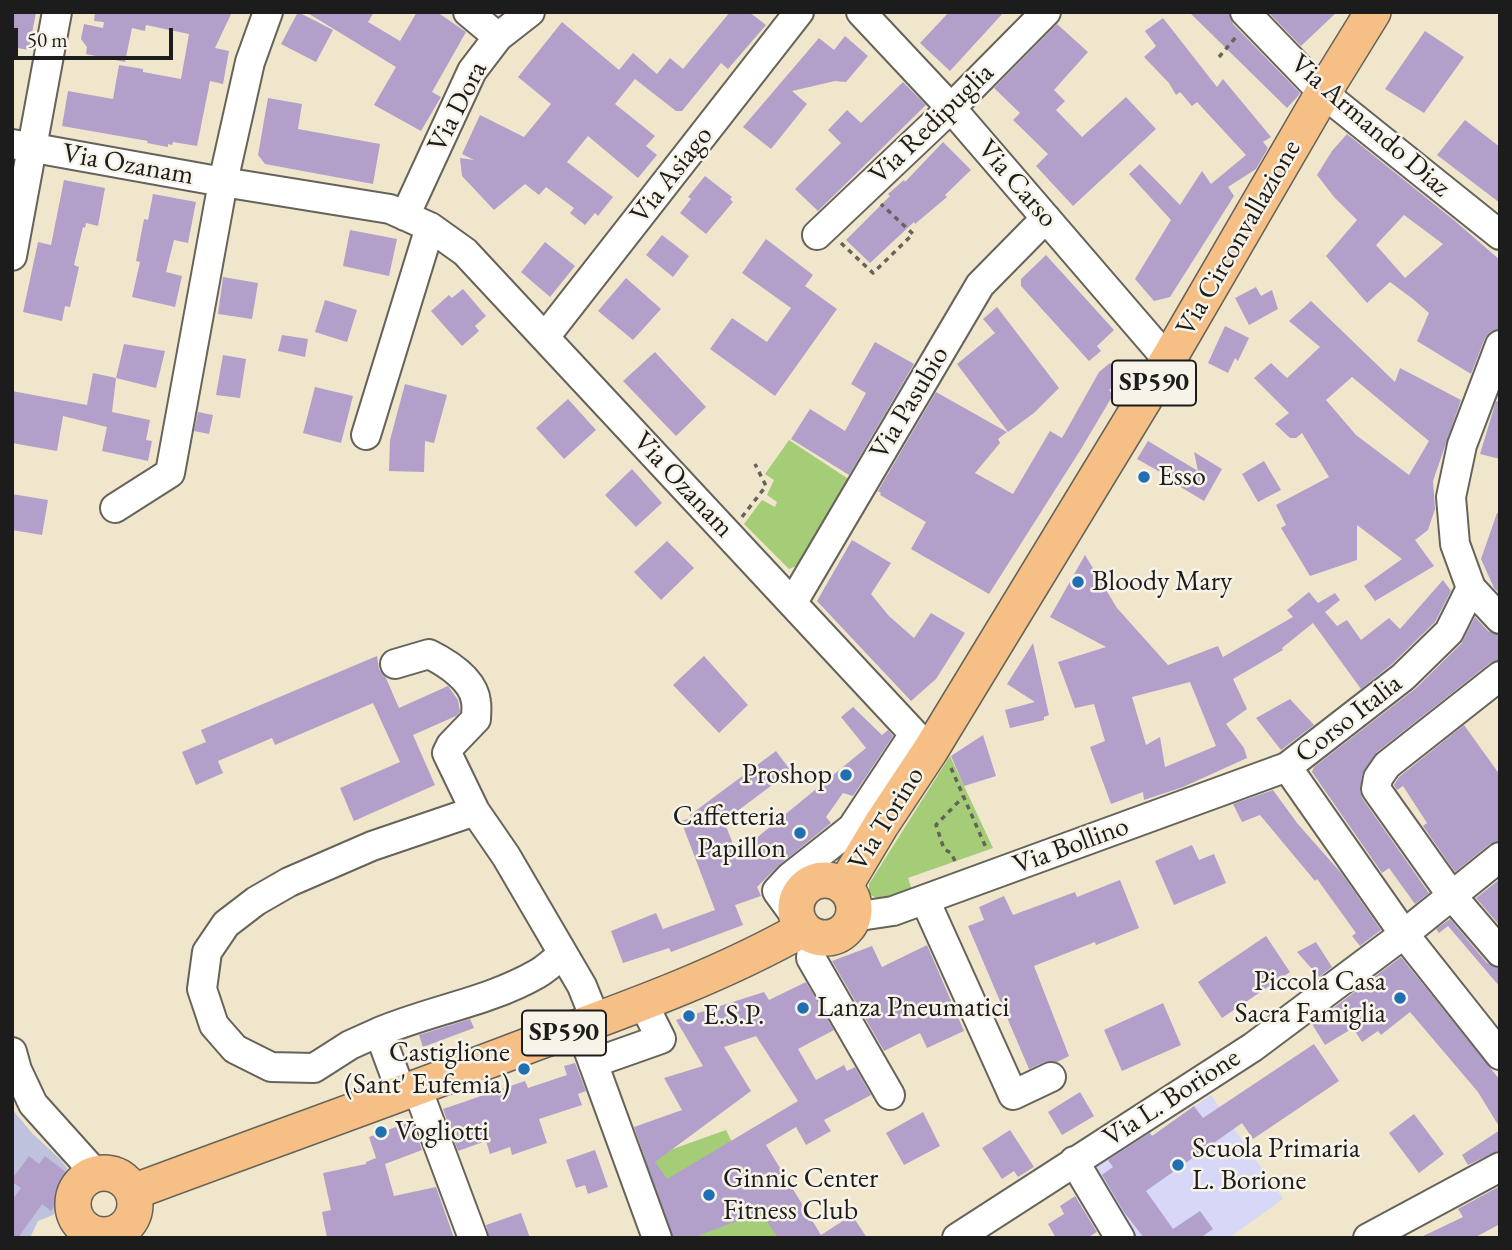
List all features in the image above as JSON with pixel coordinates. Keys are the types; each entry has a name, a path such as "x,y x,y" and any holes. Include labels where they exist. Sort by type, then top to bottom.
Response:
{"main road":[{"name":"Via Circonvallazione","path":"931,750 1168,360 1373,12"},
{"name":"Via Torino","path":"848,902 881,825 931,750"},
{"path":"804,927 798,898 809,884 827,880 848,902"},
{"name":"SP590","path":"133,1192 643,1003 711,976 765,950 804,927 829,938 837,936 850,925 848,902"},
{"path":"96,1174 118,1177 124,1180 133,1192 135,1206 131,1220 121,1230 93,1234 75,1215 73,1203 76,1190 84,1180 96,1174"}],"street":[{"name":"Via Ozanam","path":"12,256 22,146 57,12"},
{"name":"Via Ozanam","path":"115,508 170,474 223,182 250,62 268,12"},
{"path":"468,12 498,37"},
{"name":"Via Dora","path":"417,221 472,71 498,37 530,12"},
{"name":"Via Asiago","path":"545,337 799,12"},
{"name":"Via Carso","path":"862,12 951,108 1168,360"},
{"name":"Via Redipuglia","path":"821,231 951,108 1046,12"},
{"name":"Via Armando Diaz","path":"1245,12 1323,93 1500,235"},
{"name":"Via Ozanam","path":"22,146 390,209 417,221 465,252 931,750"},
{"name":"Via Pasubio","path":"793,602 980,285 1045,218"},
{"path":"366,435 417,221"},
{"path":"1500,345 1462,445 1451,497 1455,544 1471,588 1500,619"},
{"name":"Corso Italia","path":"1471,588 1449,632 1403,677 1287,767 1404,934 1500,1055"},
{"path":"395,664 429,654 449,664 466,682 476,699 476,719 451,745 447,753 475,811 506,856 582,986 593,1062 657,1238"},
{"path":"1500,676 1387,765 1378,778 1376,789 1452,896 1500,952"},
{"path":"890,1096 811,958 804,927 777,891 790,877 852,828 931,750"},
{"name":"Via Bollino","path":"848,902 893,911 1287,767"},
{"path":"475,811 372,846 289,882 256,901 226,924 206,952 202,989 214,1025 235,1049 271,1067 314,1068 350,1045 412,1018 487,996 538,974 563,954"},
{"name":"Via L. Borione","path":"957,1238 1253,1047 1404,934 1500,857"},
{"path":"925,900 1013,1095 1051,1077"},
{"path":"593,1062 661,1039 643,1003"},
{"path":"379,1032 409,1091 473,1238"},
{"path":"12,1052 17,1070 33,1104 96,1174"},
{"path":"1074,1161 1120,1238"},
{"path":"1368,1238 1500,1167"}],"path":[{"path":"821,231 873,273 913,234 865,189"},
{"path":"729,533 766,486 755,464"},
{"path":"931,750 964,796 987,850"},
{"path":"954,861 951,853 944,849 936,825 964,796"}],"shaded area":[{"name":"Scuola Primaria L. Borione","path":"1211,1095 1283,1199 1229,1238 1127,1238 1086,1172 1148,1131 1152,1136"},
{"path":"12,1109 32,1133 60,1159 70,1172 74,1184 53,1215 38,1221 30,1238 12,1238"}],"green space":[{"path":"789,440 853,482 807,562 789,569 744,524 762,500 775,507 777,502 767,495 774,480 765,474"},
{"path":"950,756 993,848 908,878 912,890 896,897 885,899 869,894 869,884"},
{"name":"Ginnic Center Fitness Club","path":"726,1130 779,1238 667,1238 642,1160"}],"building":[{"path":"12,12 36,12 29,50 12,47"},
{"path":"95,12 232,12 215,48 229,51 223,84 210,81 197,146 173,142 172,145 168,144 168,147 62,126 68,91 113,99 119,65 181,79 189,34 146,25 145,31 132,28 125,62 86,54 87,47 81,39 84,24 103,28 104,22 94,21"},
{"path":"298,12 333,30 316,62 281,44"},
{"path":"306,12 374,12 368,22 400,41 417,12 437,12 466,32 432,92 441,97 421,131 374,105 396,67"},
{"path":"730,12 749,12 766,25 728,69 721,63 682,111 676,111 635,79 615,104 655,136 646,146 657,155 638,178 588,136 567,162 613,197 598,216 595,213 585,225 570,213 574,208 546,187 539,195 525,184 494,210 462,176 460,158 474,160 462,154 480,115 524,137 551,104 518,77 562,22 619,70 633,53 657,74 670,58 683,69"},
{"path":"949,12 1004,12 950,71 920,43"},
{"path":"1189,12 1229,12 1233,24 1300,93 1298,96 1287,108"},
{"path":"1268,12 1337,12 1301,46"},
{"path":"1163,18 1217,87 1223,79 1271,137 1263,142 1268,148 1256,169 1228,187 1234,196 1170,297 1154,301 1135,279 1171,220 1129,174 1140,164 1180,205 1202,171 1211,184 1246,155 1197,102 1192,106 1180,92 1176,95 1169,83 1144,57 1156,46 1145,31"},
{"path":"1057,24 1088,52 1054,90 1065,101 1056,110 1082,137 1126,97 1156,129 1073,206 1036,166 1048,154 1013,120 1020,113 994,88"},
{"path":"1425,31 1464,57 1424,113 1385,89"},
{"path":"845,36 868,56 846,82 835,81 792,91 807,104 771,149 743,127 819,38 834,50"},
{"path":"903,82 926,105 818,211 795,189 841,143 828,130 847,110 861,123"},
{"path":"268,98 302,104 298,129 380,144 373,184 265,164 258,155"},
{"path":"1465,120 1500,147 1500,203 1437,155"},
{"path":"1347,134 1500,260 1500,329 1490,332 1485,338 1471,374 1417,341 1429,313 1413,299 1390,282 1367,303 1326,256 1357,220 1317,175","holes":["1404,215 1443,244 1405,278 1376,245"]},
{"path":"943,142 971,170 945,195 947,197 915,224 914,222 870,263 846,240 890,196 888,194 904,180 905,182"},
{"path":"705,176 732,197 730,199 733,202 706,234 680,213 691,199 688,197"},
{"path":"64,180 105,188 98,226 86,223 85,228 83,227 74,265 79,267 70,307 65,306 62,321 23,312 38,242 51,245"},
{"path":"153,194 196,202 188,243 174,240 166,272 182,276 175,307 132,297 140,262 136,261 144,219 148,220"},
{"path":"350,230 397,239 389,276 343,266"},
{"path":"662,235 689,256 673,277 646,255"},
{"path":"766,239 813,275 805,286 837,309 775,396 710,349 732,318 767,342 791,308 742,273"},
{"path":"545,242 575,266 550,297 521,272"},
{"path":"1046,255 1114,330 1097,346 1101,351 1089,361 1021,286 1021,279"},
{"path":"223,277 258,283 252,319 218,314"},
{"path":"626,278 661,309 633,340 598,311"},
{"path":"1256,287 1261,296 1272,290 1278,309 1249,325 1235,298"},
{"path":"463,289 486,316 475,326 479,331 462,346 431,311 449,295 452,298"},
{"path":"325,300 357,310 347,342 315,332"},
{"path":"1311,301 1395,382 1400,368 1461,400 1433,481 1435,509 1428,530 1415,540 1434,566 1375,601 1364,586 1402,559 1357,525 1357,560 1310,576 1281,528 1286,525 1276,505 1329,477 1302,433 1296,438 1290,438 1275,424 1289,413 1254,378 1271,363 1287,378 1320,347 1289,321","holes":["1352,377 1429,441 1409,475 1356,435 1326,400"]},
{"path":"997,307 1059,388 1034,413 1008,432 957,364 995,333 983,319"},
{"path":"1225,326 1249,338 1238,361 1235,358 1228,373 1208,363"},
{"path":"282,335 308,339 305,357 278,351"},
{"path":"875,342 914,364 849,475 791,439 810,409 845,431 866,393 851,384"},
{"path":"124,344 165,351 156,388 116,378"},
{"path":"655,352 706,407 676,436 623,381"},
{"path":"223,355 246,359 240,398 216,395"},
{"path":"1110,363 1122,379 1109,390 1113,395 989,594 911,549 926,522 880,495 878,491 936,392 1007,432 998,439 1000,443 975,473 1013,494 1050,431 1062,438 1099,372"},
{"path":"93,373 116,378 112,412 150,420 146,440 152,441 148,461 102,451 107,427 63,416 57,451 12,443 12,391 87,405"},
{"path":"405,384 447,395 434,443 425,441 424,472 389,471 390,440"},
{"path":"315,387 353,396 341,443 303,433"},
{"path":"568,399 596,430 564,459 536,428"},
{"path":"1496,401 1500,402 1500,459 1480,454"},
{"path":"198,412 213,415 209,434 194,431"},
{"path":"1148,441 1198,471 1194,452 1222,469 1204,501 1137,459"},
{"path":"1264,461 1281,490 1258,502 1242,474"},
{"path":"632,469 662,503 636,527 605,495"},
{"path":"12,494 48,500 42,535 12,530"},
{"path":"1497,513 1500,513 1500,594 1494,588 1481,559"},
{"path":"852,540 891,563 871,594 889,616 914,638 931,613 965,633 936,679 911,701 817,601"},
{"path":"667,541 694,568 661,600 634,572"},
{"path":"1085,555 1117,608 1168,665 1218,646 1223,657 1293,617 1287,610 1309,592 1318,603 1335,593 1340,600 1325,612 1337,626 1347,620 1361,640 1389,618 1400,629 1443,580 1451,591 1435,622 1392,664 1361,689 1313,623 1282,648 1283,650 1233,679 1247,709 1226,724 1244,748 1247,758 1183,787 1144,800 1143,792 1111,804 1090,747 1105,741 1094,704 1075,708 1058,662 1106,647 1050,617","holes":["1190,682 1216,746 1165,767 1160,737 1146,745 1132,697"]},
{"path":"1475,617 1488,631 1500,635 1500,660 1490,663 1377,752 1362,775 1362,798 1429,893 1415,904 1389,868 1382,873 1312,772 1314,767 1415,689 1461,644"},
{"path":"1033,643 1049,715 1044,717 1044,720 1010,728 1005,710 1035,702 1007,684"},
{"path":"377,656 379,669 386,678 399,708 448,686 458,700 460,712 456,716 413,735 435,785 354,821 340,788 400,762 373,703 275,745 272,738 218,761 223,773 196,785 182,752 206,742 201,730"},
{"path":"704,656 748,705 719,733 673,685"},
{"path":"1290,699 1314,725 1281,750 1256,718"},
{"path":"853,707 882,735 888,730 893,736 853,796 843,793 826,817 831,823 778,866 757,887 761,896 735,905 743,925 671,952 669,948 623,963 611,931 656,913 663,929 715,910 681,821 691,818 690,815 776,751 791,771 724,821 737,854 866,748 841,717"},
{"path":"1464,725 1500,775 1500,841 1490,844 1455,872 1423,826 1427,823 1403,786 1397,790 1394,785 1399,777"},
{"path":"983,735 996,776 964,786 951,756"},
{"path":"1273,790 1297,823 1342,874 1381,930 1360,946 1352,936 1356,933 1317,879 1315,881 1260,815 1242,822 1233,804"},
{"path":"1192,845 1199,860 1214,854 1226,883 1174,905 1155,861"},
{"path":"1500,879 1500,926 1476,898"},
{"path":"1120,880 1139,928 1034,966 1069,1056 1029,1069 968,926 984,920 979,907 1004,896 1013,915 1075,892 1077,897"},
{"path":"1450,919 1487,963 1500,968 1500,987 1448,926 1439,933 1436,929"},
{"path":"1266,936 1290,972 1222,1018 1198,982"},
{"path":"1316,942 1332,967 1319,977 1297,952"},
{"path":"927,945 964,1031 927,1048 920,1033 884,1051 832,961 872,946 882,967"},
{"path":"1401,957 1500,1080 1500,1128 1478,1092 1410,1012 1381,1035 1378,1031 1362,1042 1353,1028 1325,1045 1312,1024"},
{"path":"806,982 834,1030 798,1049 816,1080 844,1065 847,1071 855,1067 871,1095 824,1120 831,1131 806,1145 796,1127 766,1145 821,1235 852,1215 867,1238 778,1238 761,1212 692,1238 673,1238 634,1127 682,1110 664,1078 703,1066 676,1020 764,992 769,1000","holes":["756,1036 798,1101 667,1179 655,1162 751,1091 724,1047"]},
{"path":"1163,1003 1181,1045 1122,1071 1104,1030"},
{"path":"470,1019 474,1028 423,1047 419,1035"},
{"path":"1314,1044 1339,1081 1253,1139 1242,1123 1146,1191 1173,1229 1200,1211 1213,1229 1200,1238 1144,1238 1124,1212 1102,1175 1113,1167 1108,1160 1150,1133 1152,1136 1194,1106 1203,1118"},
{"path":"575,1063 586,1091 578,1094 582,1105 539,1119 547,1143 512,1155 510,1147 490,1154 486,1141 458,1151 443,1109 525,1081 528,1088 567,1075 564,1066"},
{"path":"1080,1092 1094,1116 1062,1135 1048,1112"},
{"path":"923,1112 940,1146 904,1165 886,1133"},
{"path":"1414,1114 1444,1154 1419,1173 1389,1133"},
{"path":"412,1121 422,1150 385,1164 394,1196 436,1187 454,1238 327,1238 322,1212 331,1210 323,1173 366,1164 376,1158 369,1137"},
{"path":"1010,1130 1034,1167 1018,1177 1014,1171 1002,1179 982,1148"},
{"path":"1500,1130 1500,1150 1468,1165 1462,1155"},
{"path":"595,1150 608,1187 588,1194 585,1185 576,1188 566,1160"},
{"path":"29,1156 39,1164 45,1156 67,1173 60,1182 68,1187 51,1211 42,1204 18,1238 12,1238 12,1200 21,1188 12,1182 12,1179"},
{"path":"1500,1186 1500,1224 1474,1238 1419,1238 1463,1217 1458,1209"},
{"path":"1075,1196 1097,1232 1087,1238 1056,1238 1048,1224 1064,1214 1060,1206"},
{"path":"521,1213 530,1238 489,1238 486,1225"}],"place":[{"name":"Esso","path":"1144,477"},
{"name":"Bloody Mary","path":"1078,582"},
{"name":"Proshop","path":"846,775"},
{"name":"Caffetteria Papillon","path":"800,833"},
{"name":"Piccola Casa Sacra Famiglia","path":"1400,998"},
{"name":"Lanza Pneumatici","path":"803,1008"},
{"name":"E.S.P.","path":"689,1016"},
{"name":"Castiglione (Sant' Eufemia)","path":"524,1069"},
{"name":"Vogliotti","path":"381,1132"},
{"name":"Scuola Primaria L. Borione","path":"1178,1165"},
{"name":"Ginnic Center Fitness Club","path":"709,1195"}]}
